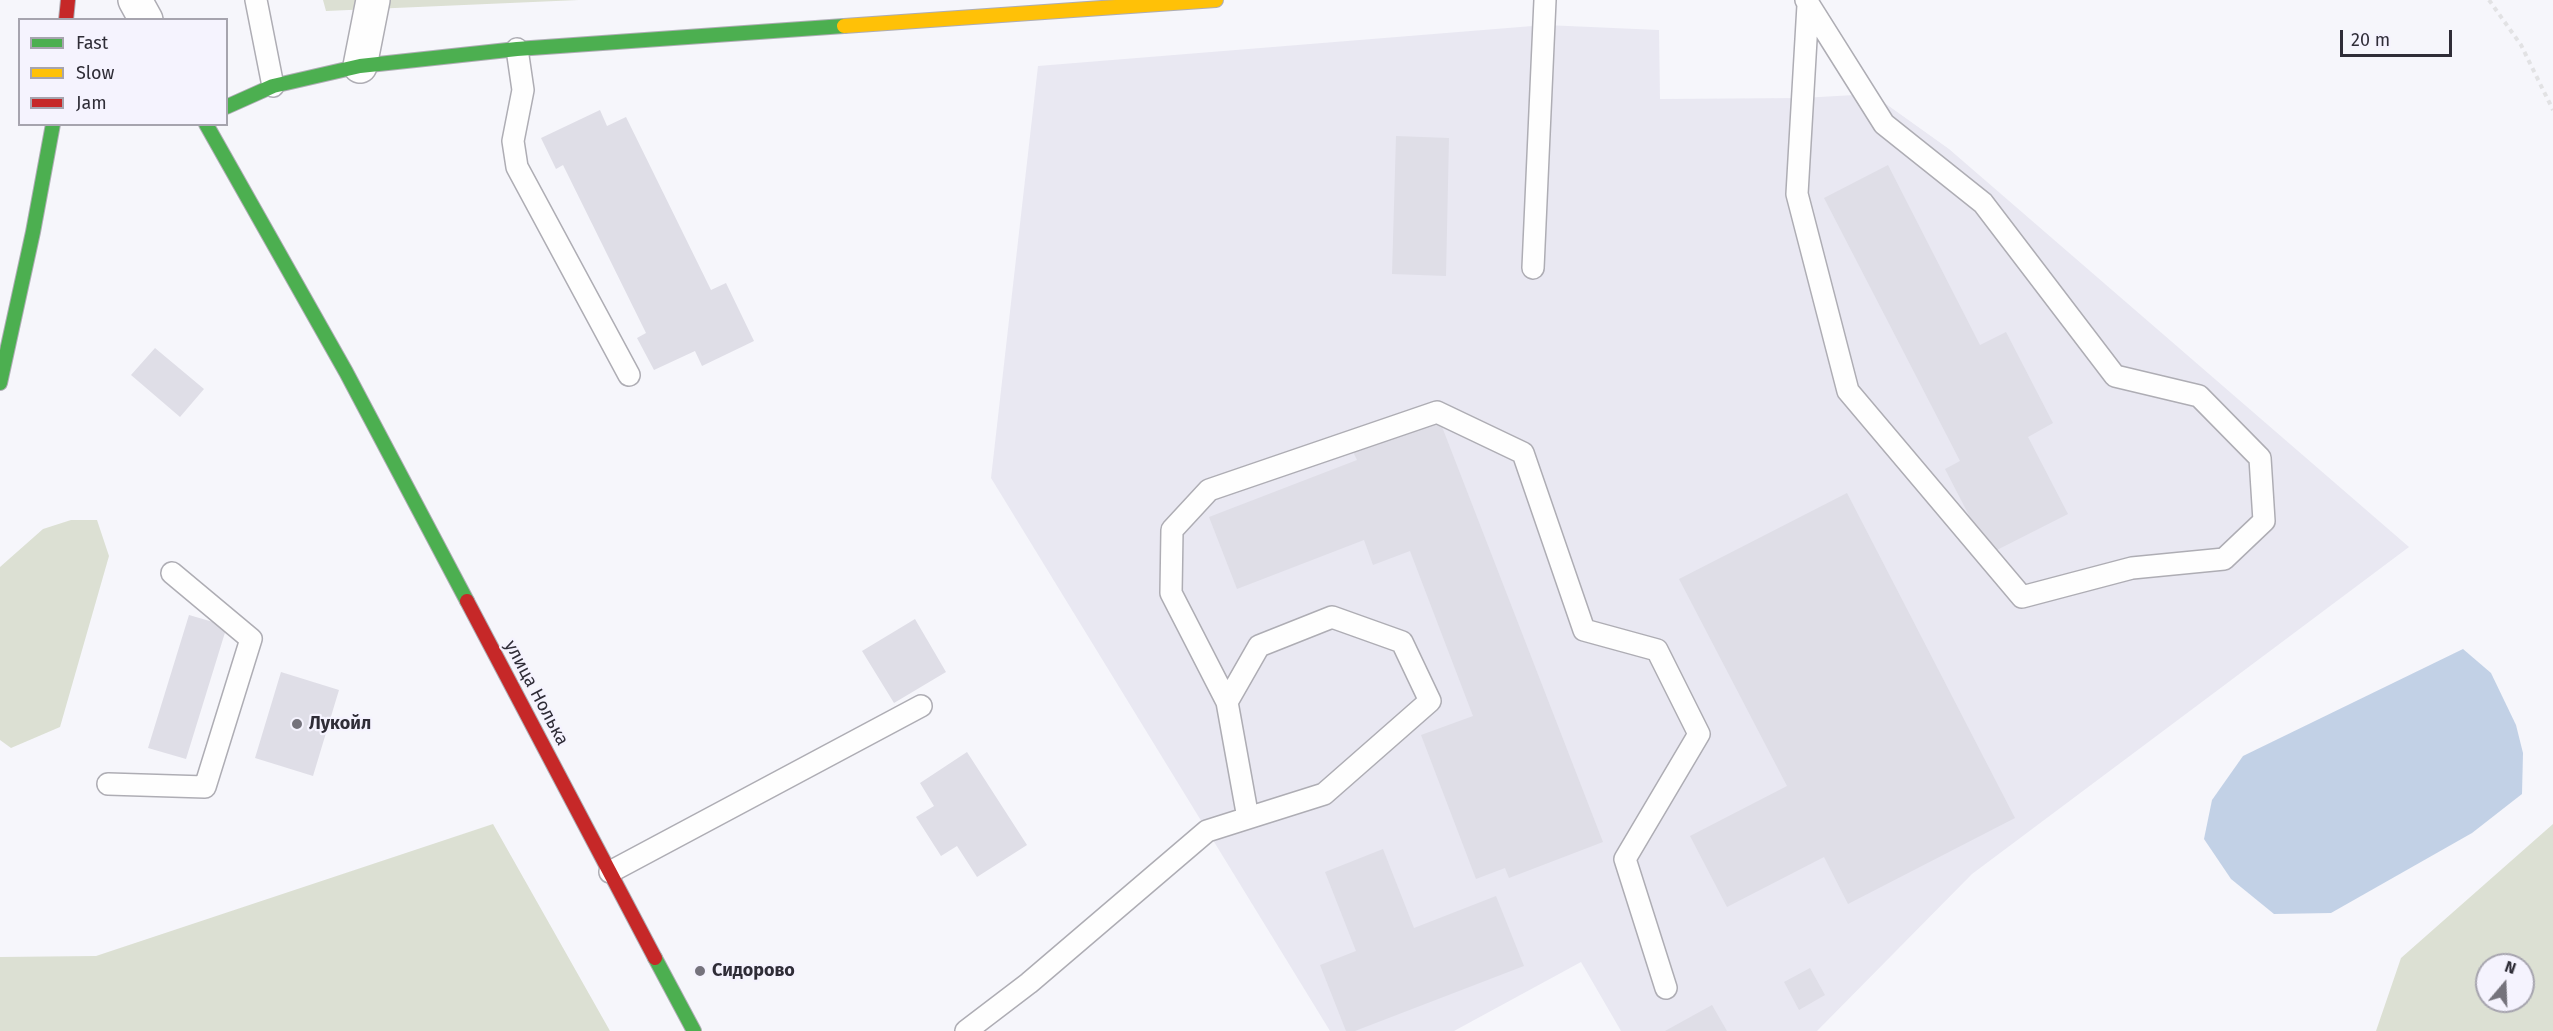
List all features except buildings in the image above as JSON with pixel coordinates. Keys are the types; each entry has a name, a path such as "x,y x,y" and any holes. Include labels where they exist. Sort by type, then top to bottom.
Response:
{"street":[{"path":"66,18 68,0"},
{"path":"135,0 145,18"},
{"path":"360,66 373,0"},
{"path":"228,106 273,86 360,66 517,49 1216,0"},
{"path":"0,383 29,254 53,126"},
{"name":"улица Нолька","path":"207,126 346,372 694,1031"}],"lane":[{"path":"256,0 273,86"},
{"path":"1533,268 1545,0"},
{"path":"1807,2 1884,124 1983,203 2115,376 2199,396 2260,458 2264,521 2224,559 2132,568 2022,597 1848,391 1797,194 1807,2"},
{"path":"517,49 523,90 513,141 517,166 629,375"},
{"path":"1248,818 1227,702 1171,593 1172,530 1209,490 1437,412 1523,453 1584,630 1657,650 1699,734 1625,859 1666,988"},
{"path":"108,784 205,787 251,639 172,573"},
{"path":"966,1031 1029,983 1207,831 1324,794 1430,701 1402,642 1332,617 1259,646 1227,702"},
{"path":"610,872 921,706"}],"path":[{"path":"2490,0 2522,45 2553,110"}],"shaded area":[{"path":"323,0 579,0 326,11"},
{"path":"1545,25 1659,30 1660,99 1802,98 1872,94 1949,149 2409,547 1972,874 1817,1031 1621,1031 1581,962 1454,1031 1330,1031 991,478 1038,66"},
{"path":"71,520 97,520 109,556 60,727 11,748 0,740 0,567 43,529"},
{"path":"493,824 610,1031 0,1031 0,957 96,956"},
{"path":"2553,824 2553,1031 2376,1031 2401,958"}],"water":[{"path":"2463,649 2491,673 2516,725 2523,753 2522,794 2472,833 2331,913 2274,914 2231,879 2204,839 2212,800 2243,756"}],"traffic: fast":[{"path":"228,106 273,86 360,66 517,49 844,26"},
{"path":"0,383 33,232 53,126"},
{"path":"207,126 346,372 467,601"},
{"path":"655,958 694,1031"}],"traffic: slow":[{"path":"844,26 1216,0"}],"traffic: jam":[{"path":"66,18 68,0"},
{"path":"467,601 655,958"}],"place":[{"name":"Лукойл","path":"297,724"},
{"name":"Сидорово","path":"700,971"}]}
